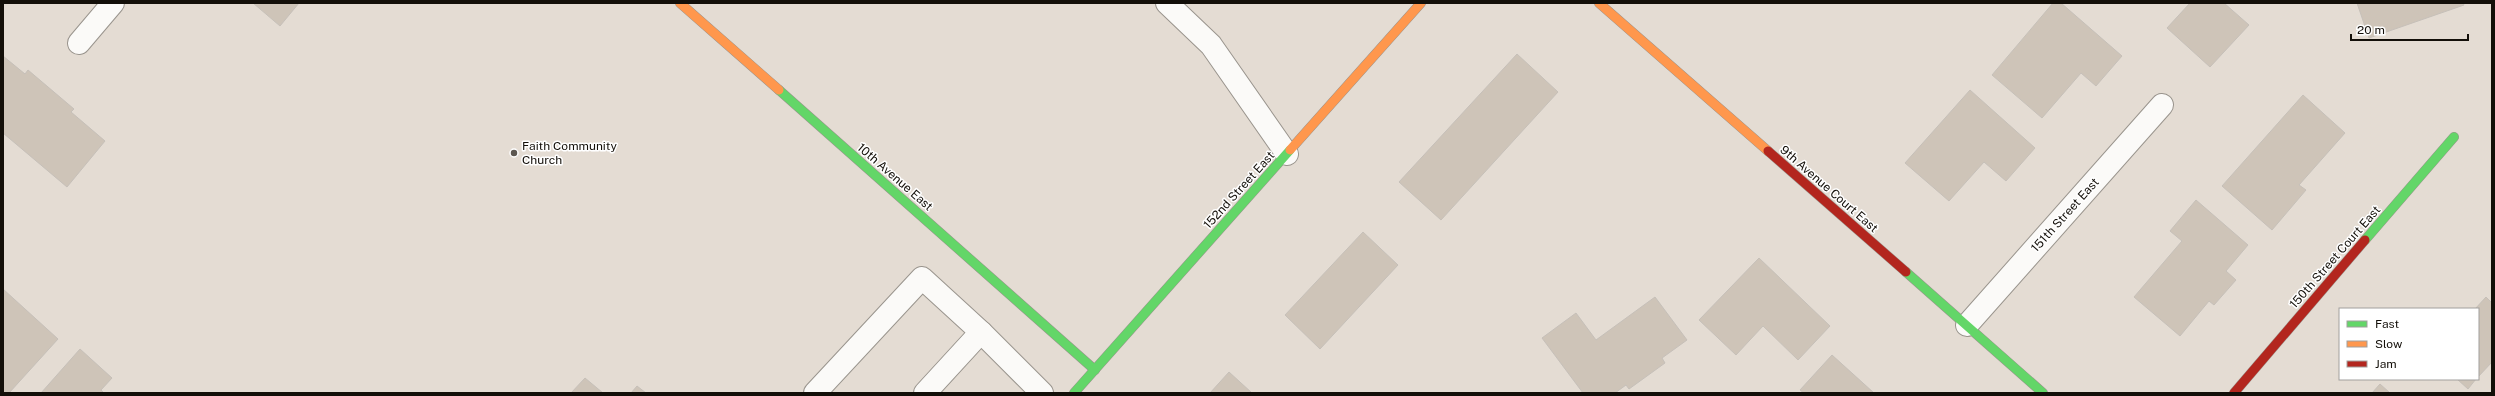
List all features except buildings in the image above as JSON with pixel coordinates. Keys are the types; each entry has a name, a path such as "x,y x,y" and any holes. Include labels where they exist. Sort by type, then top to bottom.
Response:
{"street":[{"path":"79,43 114,3"},
{"name":"10th Avenue East","path":"680,3 1095,370"},
{"path":"1167,3 1211,45 1287,154"},
{"name":"152nd Street East","path":"1074,393 1421,3"},
{"name":"9th Avenue Court East","path":"1599,3 2043,393"},
{"name":"151th Street East","path":"1967,326 2162,105"},
{"name":"150th Street Court East","path":"2234,393 2454,136"},
{"path":"815,393 922,278 981,332 1042,393"},
{"path":"925,393 981,332"}],"traffic: fast":[{"path":"779,90 1095,370"},
{"path":"2365,240 2454,137"},
{"path":"1074,393 1290,150"},
{"path":"1906,272 2043,393"}],"traffic: slow":[{"path":"680,3 779,90"},
{"path":"1290,150 1421,3"},
{"path":"1599,3 1768,151"}],"traffic: jam":[{"path":"1768,151 1906,272"},
{"path":"2234,393 2365,240"}],"place":[{"name":"Faith Community Church","path":"514,153"}]}
